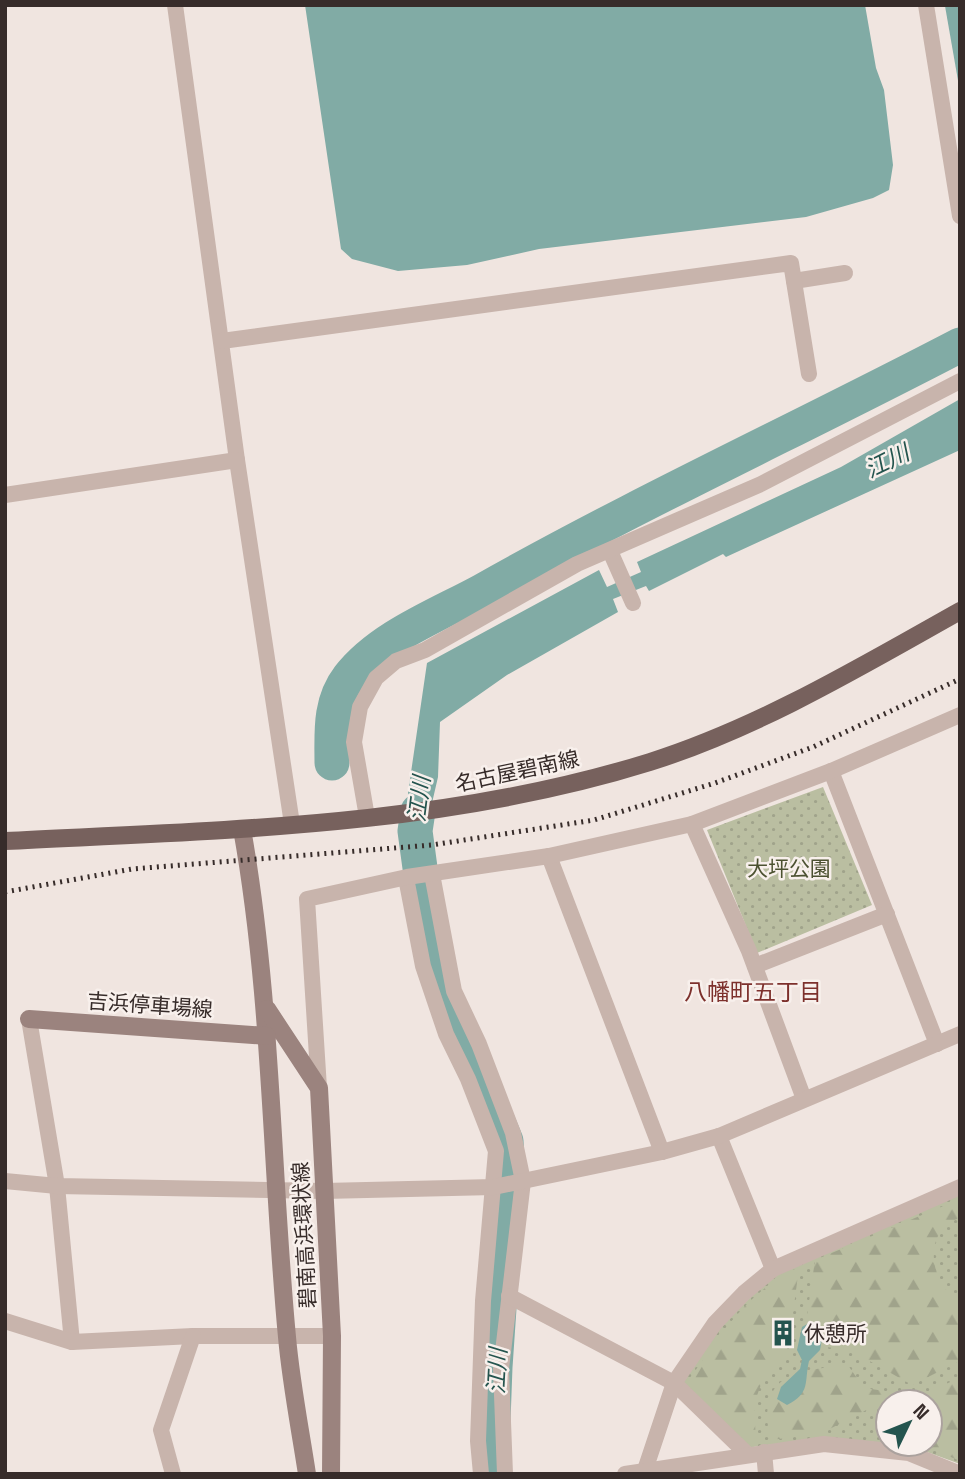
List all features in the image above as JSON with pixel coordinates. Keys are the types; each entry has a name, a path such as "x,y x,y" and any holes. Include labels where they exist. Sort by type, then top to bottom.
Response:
{"main road":[{"name":"名古屋碧南線","path":"5,841 242,829 368,817 463,807 560,787 665,756 790,706 960,611"},
{"name":"碧南高浜環状線","path":"242,829 256,908 267,1009 287,1338 307,1474"},
{"name":"碧南高浜環状線","path":"267,1009 318,1088 332,1336 331,1474"},
{"name":"吉浜停車場線","path":"29,1019 267,1036"}],"street":[{"path":"175,5 237,460 292,824"},
{"path":"926,5 960,216"},
{"path":"222,341 791,263 809,374"},
{"path":"794,281 845,273"},
{"path":"368,817 354,742 360,707 376,678 396,661 425,650 577,564 610,552 761,484 960,381"},
{"path":"5,495 237,460"},
{"path":"610,552 633,603"},
{"path":"318,1088 307,899 406,877 549,856 692,824 831,771 959,716"},
{"path":"831,771 937,1044"},
{"path":"692,824 755,966 804,1099"},
{"path":"549,856 662,1152"},
{"path":"431,874 454,990 479,1044 513,1133 522,1181 501,1369 505,1474"},
{"path":"406,877 427,977 446,1034 468,1079 496,1151 483,1301 478,1441 481,1474"},
{"path":"755,966 887,914"},
{"path":"29,1019 57,1186 72,1342"},
{"path":"5,1181 57,1186 324,1191 493,1187 662,1152 719,1136 960,1034"},
{"path":"719,1136 774,1269"},
{"path":"645,1470 674,1383 715,1323 744,1293 774,1269 960,1187"},
{"path":"509,1296 674,1383 747,1454"},
{"path":"5,1321 72,1342 193,1336 332,1336"},
{"path":"173,1474 161,1430 193,1336"},
{"path":"625,1474 645,1470 711,1467 747,1454 824,1444 909,1453 960,1474"},
{"path":"764,1452 766,1474"}],"green space":[{"name":"大坪公園","path":"823,787 872,905 757,953 707,830"},
{"path":"960,1194 960,1464 944,1458 944,1388 874,1388 874,1442 821,1438 746,1448 682,1382 720,1327 775,1273"},
{"path":"960,1199 960,1217 938,1235 934,1256 935,1267 944,1288 960,1301 960,1361 912,1385 850,1350 803,1344 815,1260"},
{"path":"799,1267 789,1345 781,1362 764,1376 754,1404 756,1441 747,1443 719,1420 687,1383 722,1333 749,1302 781,1277"},
{"path":"847,1364 864,1388 874,1389 874,1406 820,1434 770,1440 767,1418 769,1401 775,1388 796,1374"},
{"path":"960,1377 960,1461 944,1454 944,1388 938,1388"}],"water":[{"path":"305,5 865,5 876,68 884,90 893,165 889,190 873,198 806,217 539,249 467,265 398,271 352,259 341,249"},
{"path":"960,5 960,92 945,6"},
{"path":"960,399 960,450 726,557 723,554 649,591 646,586 613,599 618,612 507,675 440,722 438,777 426,829 424,858 408,860 408,793 427,663 599,570 607,587 641,572 637,562 841,467"},
{"path":"809,1323 817,1325 823,1334 820,1350 809,1361 800,1396 787,1405 777,1399 781,1387 800,1369 802,1360 797,1350 802,1327"}],"waterway":[{"path":"332,763 333,718 338,697 349,677 362,663 393,639 600,527 960,345"},
{"name":"江川","path":"418,811 415,831 423,890 444,995 506,1141 508,1176 495,1367 491,1474"}],"railway":[{"path":"5,892 132,869 432,845 594,820 715,783 813,747 960,679"}],"place":[{"name":"休憩所","path":"783,1333"}],"district":[{"name":"八幡町五丁目","path":"753,992"}]}
